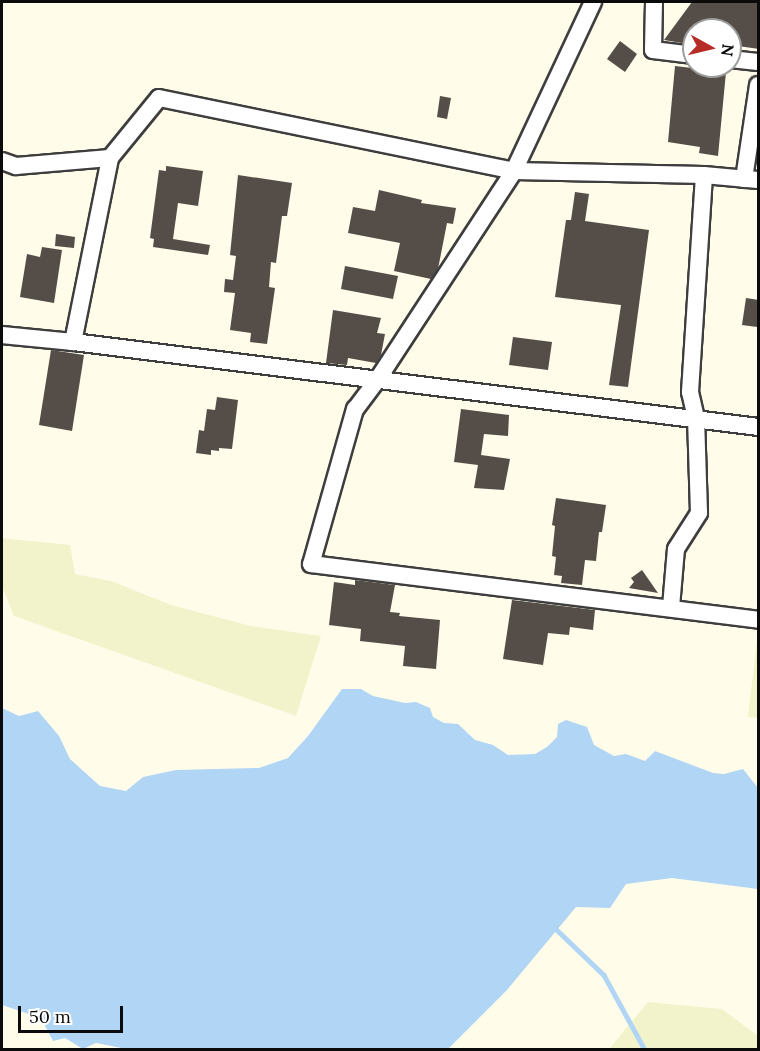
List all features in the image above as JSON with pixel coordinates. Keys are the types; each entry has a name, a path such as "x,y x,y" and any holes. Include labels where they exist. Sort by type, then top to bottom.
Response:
{"street":[{"path":"593,2 514,171 378,379 355,409 310,564 759,620"},
{"path":"654,2 653,50 682,54"},
{"path":"742,60 759,62"},
{"path":"73,342 110,158 159,98 514,171 751,179 759,85"},
{"path":"2,161 16,166 110,158"},
{"path":"671,608 676,549 699,513 696,418 690,392 704,176"},
{"path":"2,335 759,427"}],"green space":[{"path":"2,538 70,545 75,574 111,581 171,605 251,626 321,636 296,716 14,616 2,586"},
{"path":"758,631 758,718 748,717"},
{"path":"648,1002 722,1009 758,1036 758,1049 609,1049"}],"water":[{"path":"342,689 361,689 373,696 405,703 416,702 430,708 433,717 444,723 458,724 475,740 493,745 508,755 535,754 547,747 557,737 558,724 566,720 587,727 594,745 614,756 626,754 645,761 655,751 713,773 724,774 743,769 758,788 758,889 672,878 626,884 610,908 576,907 507,990 448,1049 132,1050 96,1043 83,1049 65,1038 53,1041 41,1018 2,1005 2,708 19,716 38,711 59,736 70,759 100,786 126,791 143,777 176,770 259,768 288,758 308,736"}],"building":[{"path":"692,2 759,2 759,49 742,47 742,18 682,18 682,43 664,40"},
{"path":"620,41 637,54 625,72 607,59"},
{"path":"675,66 682,67 682,78 725,78 718,156 699,153 700,147 668,142"},
{"path":"440,96 451,98 447,119 437,117"},
{"path":"166,166 203,171 198,206 178,203 173,239 210,245 208,255 153,247 154,239 150,238 159,170 166,171"},
{"path":"238,175 292,183 287,216 282,216 276,263 271,262 269,287 275,288 267,344 250,342 251,333 230,330 235,293 224,292 225,279 233,280 236,256 230,255"},
{"path":"379,190 422,200 421,203 456,208 453,224 447,223 438,269 431,279 394,271 400,243 348,233 353,207 375,211"},
{"path":"575,192 589,194 585,221 649,230 628,387 609,385 621,305 555,297 566,220 571,220"},
{"path":"56,234 75,237 74,248 55,246"},
{"path":"42,247 62,250 54,303 20,297 27,254 40,257"},
{"path":"345,266 398,276 393,299 341,289"},
{"path":"746,298 759,300 757,327 742,325"},
{"path":"333,310 381,318 377,333 385,334 381,355 376,363 348,358 347,365 326,363"},
{"path":"513,337 552,342 548,370 509,365"},
{"path":"51,350 84,355 72,431 39,425"},
{"path":"217,397 238,400 232,449 211,450 211,455 196,453 199,430 204,431 207,409 215,410"},
{"path":"461,409 509,415 508,436 484,434 481,455 510,459 504,490 474,488 478,465 454,462"},
{"path":"556,498 606,505 602,532 599,532 596,561 585,560 582,585 561,583 562,576 554,575 556,557 552,556 555,526 552,525"},
{"path":"642,570 658,593 629,588 634,582 631,578"},
{"path":"355,580 395,585 390,612 400,613 399,616 440,620 436,669 403,666 405,646 360,641 361,629 329,625 334,582 355,585"},
{"path":"512,600 595,610 593,630 570,627 569,635 548,633 543,665 503,659"}],"waterway":[{"path":"555,928 604,975 645,1050"}]}
